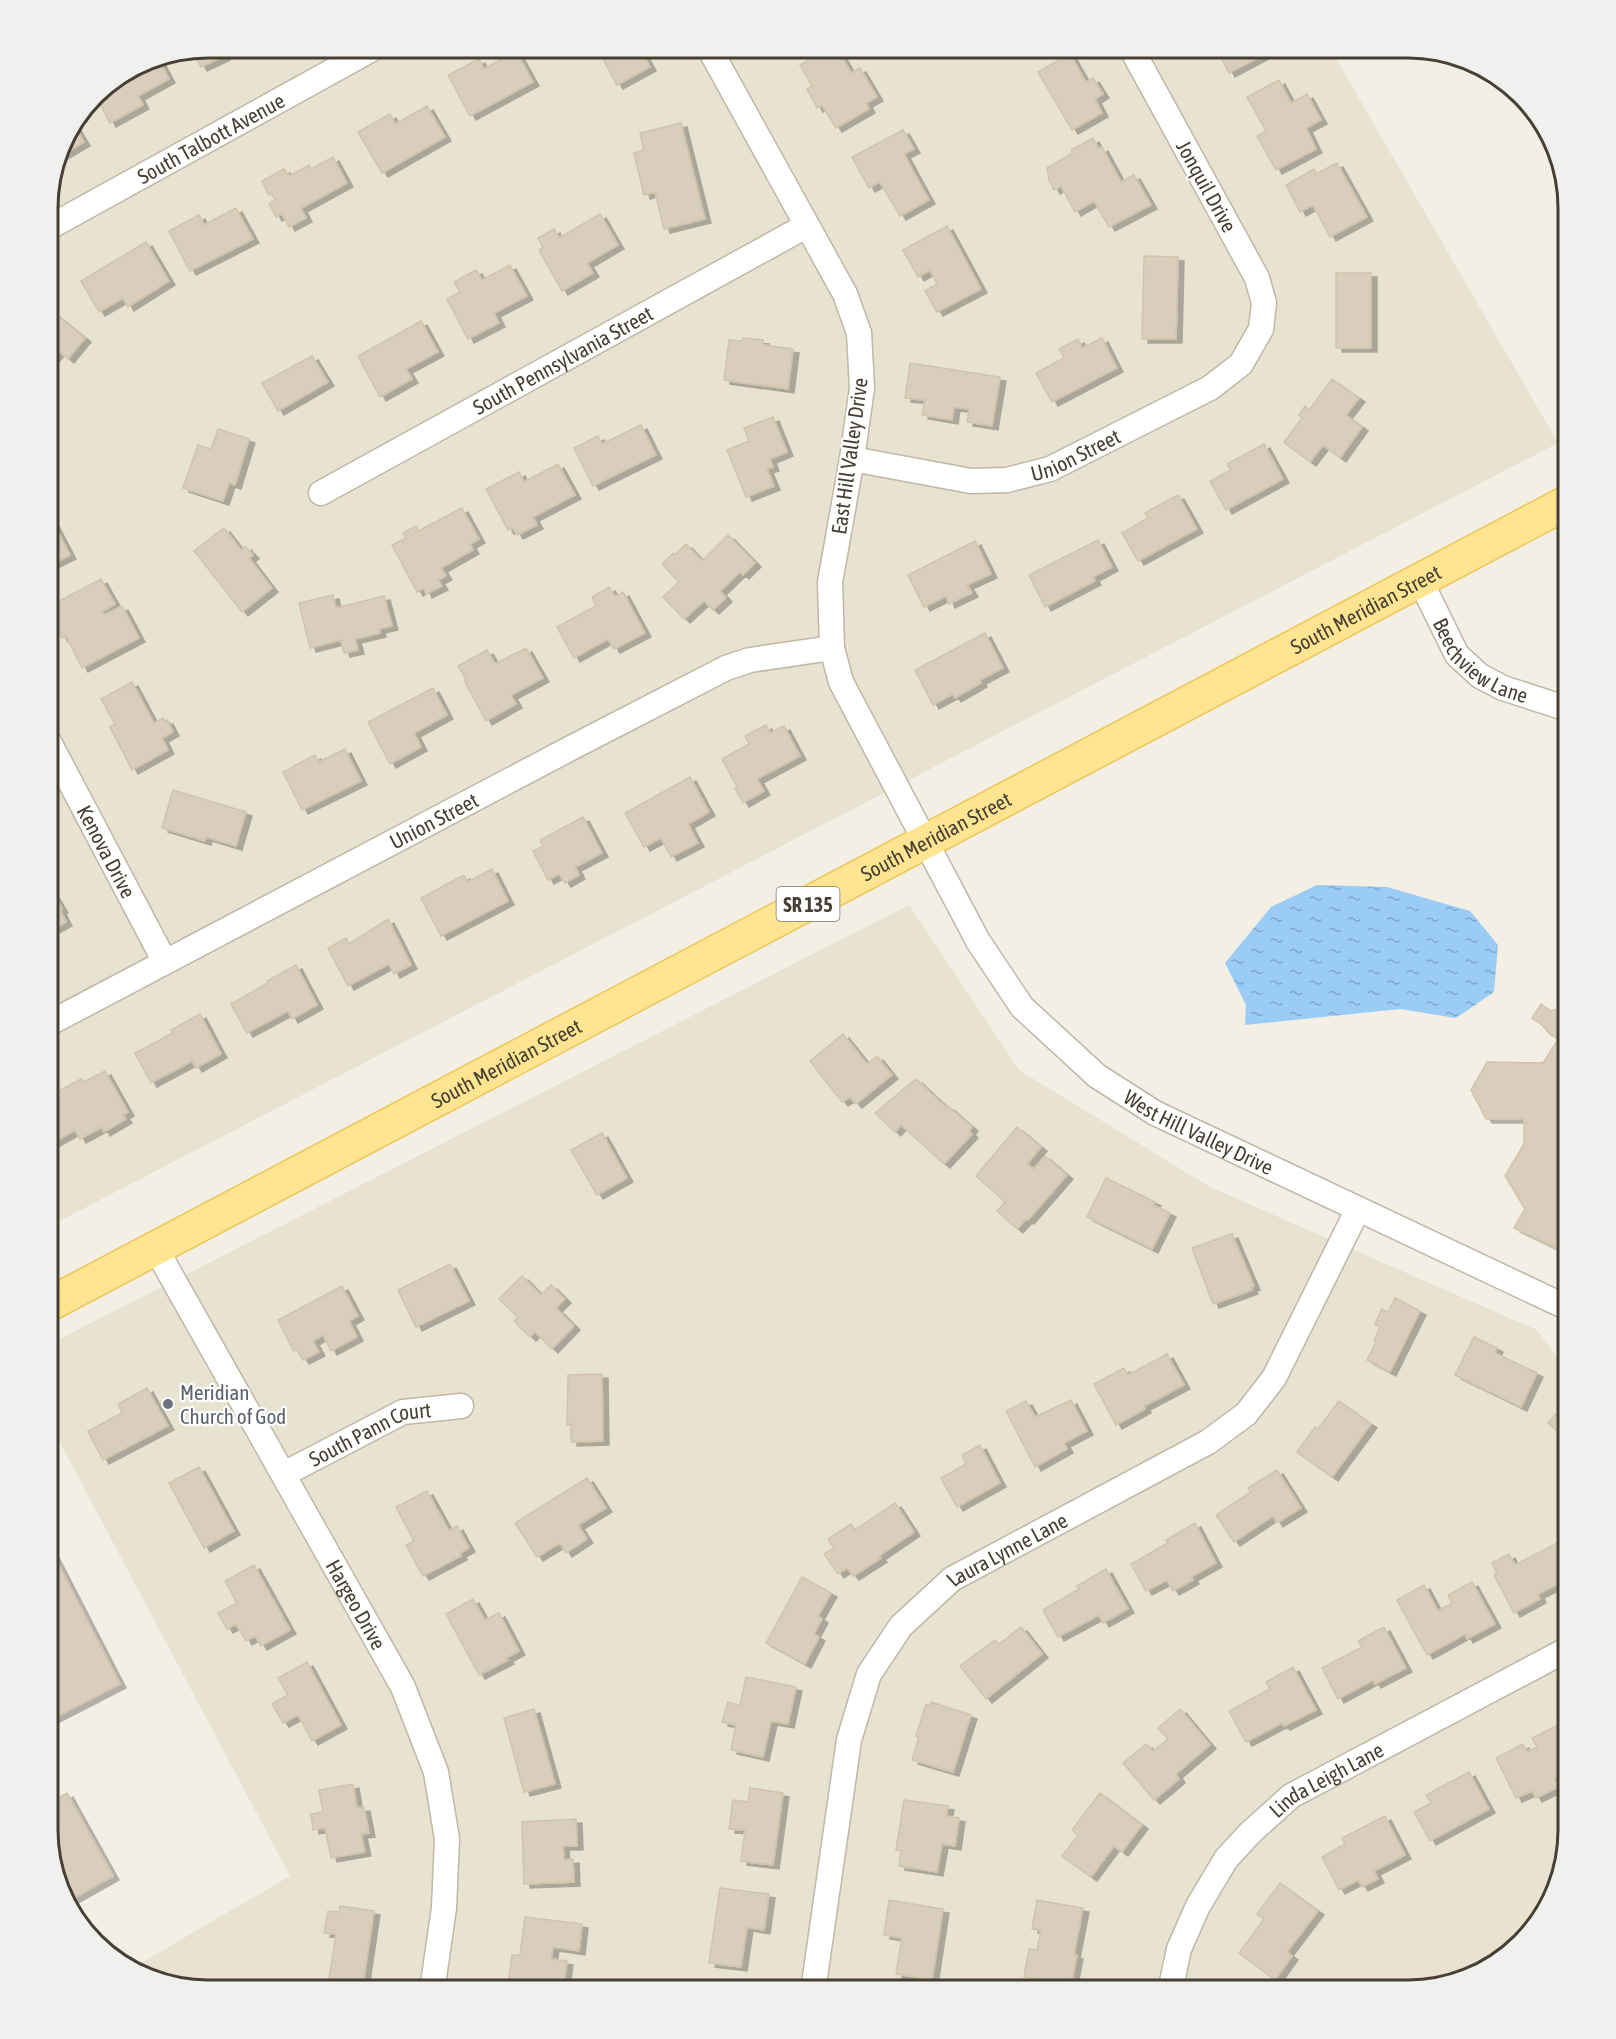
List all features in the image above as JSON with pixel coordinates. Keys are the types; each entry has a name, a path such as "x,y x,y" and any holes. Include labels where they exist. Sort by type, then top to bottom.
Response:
{"main road":[{"name":"South Meridian Street","path":"58,1300 1558,507"}],"street":[{"name":"South Talbott Avenue","path":"59,222 354,59"},
{"name":"East Hill Valley Drive","path":"715,59 845,294 859,333 862,388 830,582 832,648 841,682 924,842"},
{"name":"Jonquil Drive","path":"1137,59 1257,278 1264,303 1261,329"},
{"name":"South Pennsylvania Street","path":"321,493 806,226"},
{"name":"Union Street","path":"852,459 971,481 1007,480 1050,469 1210,388 1241,364 1261,329"},
{"name":"Beechview Lane","path":"1420,580 1457,655 1480,676 1503,688 1558,706"},
{"name":"Union Street","path":"58,1019 726,668 750,660 832,648"},
{"name":"Kenova Drive","path":"59,761 165,963"},
{"name":"West Hill Valley Drive","path":"924,842 978,941 1022,1007 1097,1076 1155,1113 1558,1303"},
{"name":"Laura Lynne Lane","path":"815,1980 849,1740 869,1674 901,1626 952,1579 1208,1442 1246,1414 1274,1378 1358,1209"},
{"name":"Hargeo Drive","path":"156,1249 403,1687 436,1772 447,1839 444,1908 434,1980"},
{"name":"South Pann Court","path":"284,1474 403,1412 461,1406"},
{"name":"Linda Leigh Lane","path":"1172,1980 1179,1949 1198,1906 1226,1859 1250,1833 1291,1796 1558,1654"}],"shaded area":[{"path":"199,59 1336,59 1558,443 58,1222 59,199 61,179 70,151 89,117 102,102 142,74 179,61"},
{"path":"909,905 1019,1070 1210,1187 1537,1330 1558,1358 1558,1831 1552,1869 1546,1888 1527,1922 1491,1955 1456,1973 1427,1979 208,1980 189,1979 151,1969 140,1964 290,1876 58,1439 58,1340"}],"water":[{"path":"1317,885 1387,887 1470,911 1498,945 1494,992 1456,1018 1400,1009 1245,1025 1246,1005 1225,963 1271,907"}],"building":[{"path":"197,59 218,59 201,67"},
{"path":"479,59 484,69 502,59 520,59 533,82 470,116 448,75"},
{"path":"603,59 646,59 650,67 617,85"},
{"path":"811,59 843,59 851,73 860,68 877,97 866,103 869,109 836,128 822,105 817,108 807,89 812,86 800,65"},
{"path":"1061,59 1073,59 1086,82 1093,78 1103,94 1095,99 1102,113 1072,130 1038,72"},
{"path":"1222,59 1255,59 1229,73"},
{"path":"162,65 169,79 138,96 143,105 110,123 100,104 102,102 133,79"},
{"path":"1279,80 1291,103 1307,94 1321,120 1306,128 1316,149 1276,170 1257,136 1266,131 1247,97"},
{"path":"427,106 445,137 382,173 358,132 390,114 395,124"},
{"path":"681,123 705,219 664,229 655,192 644,195 634,153 644,150 640,133"},
{"path":"903,130 914,149 904,154 929,200 900,216 880,182 869,188 852,157"},
{"path":"79,134 84,142 70,150"},
{"path":"1093,138 1099,149 1102,147 1121,182 1134,175 1151,205 1109,227 1094,201 1075,212 1061,186 1054,190 1049,180 1047,168 1073,153 1071,150"},
{"path":"333,157 347,183 301,208 306,218 289,227 282,214 276,217 269,204 275,200 271,193 269,195 262,181 284,169 289,176 309,165 311,169"},
{"path":"1337,163 1367,217 1330,237 1313,205 1300,212 1286,185 1314,169 1316,174"},
{"path":"236,208 253,239 190,271 169,231 199,215 204,225"},
{"path":"600,214 618,245 587,263 593,273 562,291 539,250 543,248 538,238 554,229 559,238"},
{"path":"947,226 981,289 937,312 925,291 937,284 930,270 918,277 903,250"},
{"path":"146,242 169,281 128,307 123,298 99,312 81,281"},
{"path":"1144,256 1178,257 1176,339 1142,339"},
{"path":"510,265 527,296 494,313 499,323 468,339 447,299 460,292 454,282 476,270 482,280"},
{"path":"1336,273 1371,273 1371,348 1336,348"},
{"path":"59,317 85,338 68,359 59,351"},
{"path":"421,321 438,352 406,369 412,379 380,397 358,356"},
{"path":"743,338 763,340 763,345 793,349 788,389 724,380 729,340 742,341"},
{"path":"1102,338 1117,368 1052,402 1036,373 1064,358 1059,349 1078,339 1082,348"},
{"path":"312,356 328,382 278,411 262,383"},
{"path":"910,363 1000,377 992,426 967,422 969,409 954,407 952,420 922,415 925,400 905,398"},
{"path":"1332,379 1359,398 1346,415 1362,427 1340,458 1323,445 1310,462 1284,442 1302,418 1299,415 1305,406 1309,410"},
{"path":"773,417 787,452 770,459 773,467 767,469 774,486 746,497 727,450 749,441 744,428"},
{"path":"641,425 656,455 593,486 574,448 598,436 602,444"},
{"path":"218,429 249,439 235,485 229,483 223,501 183,488 198,445 211,449"},
{"path":"1264,444 1283,479 1226,510 1210,481 1231,470 1227,464"},
{"path":"558,464 575,495 533,517 537,525 517,535 513,528 508,530 486,489 519,472 524,482"},
{"path":"1178,495 1197,529 1138,561 1122,533 1148,518 1145,513"},
{"path":"462,508 479,539 470,544 473,550 441,568 446,576 438,580 442,586 426,594 424,588 417,592 392,545 406,538 403,533 416,526 418,531"},
{"path":"224,528 241,550 245,546 253,555 249,558 272,588 242,612 194,551"},
{"path":"59,534 70,555 59,561"},
{"path":"728,535 755,563 743,575 740,572 720,591 726,598 713,610 704,601 684,619 663,597 679,582 662,564 686,544 702,561"},
{"path":"1098,540 1112,567 1093,577 1095,581 1045,607 1029,575"},
{"path":"975,541 991,574 967,585 972,593 949,604 946,596 924,607 908,575"},
{"path":"101,579 115,604 102,612 104,615 122,606 139,638 82,668 66,636 62,638 59,632 59,601"},
{"path":"609,587 615,597 623,592 645,633 614,649 608,639 574,658 557,627 596,606 592,597"},
{"path":"333,595 336,608 384,596 392,626 379,629 380,633 355,639 358,650 344,653 341,640 310,648 299,603"},
{"path":"985,633 1003,668 980,680 981,683 955,698 953,694 933,705 915,670"},
{"path":"526,648 543,678 511,695 516,704 486,721 458,666 487,650 495,664"},
{"path":"132,682 154,723 163,718 167,720 173,732 162,738 168,750 132,770 110,727 115,724 101,699"},
{"path":"433,688 447,715 414,733 421,747 390,764 368,722"},
{"path":"766,725 770,733 784,726 800,756 757,779 764,791 743,803 722,759 749,744 745,736"},
{"path":"345,749 361,781 302,810 283,772 315,755 319,762"},
{"path":"690,777 709,812 688,824 698,843 671,857 661,838 644,847 625,813"},
{"path":"173,790 246,812 236,846 206,837 205,841 162,828"},
{"path":"583,817 602,853 575,867 579,875 565,883 559,874 548,880 533,851 543,846 540,840"},
{"path":"492,869 508,901 441,936 421,898 464,875 468,882"},
{"path":"59,903 62,909 60,910 66,922 59,926"},
{"path":"388,919 411,965 394,974 389,964 348,986 328,948 346,938 349,944"},
{"path":"296,965 317,1005 292,1019 288,1011 247,1033 231,1004"},
{"path":"1541,1004 1550,1011 1558,1009 1558,1038 1551,1035 1532,1018"},
{"path":"200,1014 221,1054 196,1068 192,1061 151,1083 135,1053 173,1033 171,1030"},
{"path":"843,1034 867,1064 877,1056 892,1075 856,1104 850,1097 842,1102 810,1061"},
{"path":"1558,1040 1558,1249 1514,1228 1525,1209 1505,1176 1524,1144 1524,1119 1486,1119 1471,1090 1487,1062 1543,1063"},
{"path":"105,1071 128,1112 123,1115 126,1119 104,1132 102,1127 80,1139 75,1130 58,1140 58,1091 81,1079 84,1082"},
{"path":"916,1079 947,1108 948,1106 972,1127 969,1131 972,1134 944,1164 901,1125 895,1132 875,1113"},
{"path":"1017,1127 1041,1147 1027,1164 1034,1169 1045,1156 1067,1175 1028,1220 1026,1219 1017,1229 997,1211 1005,1202 976,1176"},
{"path":"602,1133 627,1178 597,1195 571,1150"},
{"path":"1106,1178 1155,1202 1153,1205 1170,1213 1152,1249 1087,1217"},
{"path":"1232,1234 1254,1286 1251,1287 1252,1290 1213,1304 1192,1248"},
{"path":"450,1264 469,1301 416,1327 398,1290"},
{"path":"522,1276 541,1295 551,1285 565,1299 556,1308 574,1326 552,1349 535,1332 530,1337 514,1321 518,1317 499,1299"},
{"path":"342,1286 358,1316 349,1321 357,1337 331,1351 323,1335 313,1341 319,1352 303,1360 297,1349 294,1351 278,1320"},
{"path":"1395,1298 1420,1311 1390,1372 1367,1360 1380,1327 1375,1324 1382,1309 1388,1312"},
{"path":"1474,1337 1497,1348 1495,1353 1537,1373 1521,1407 1455,1375"},
{"path":"1167,1354 1184,1385 1144,1406 1145,1409 1116,1425 1094,1384 1124,1368 1128,1375"},
{"path":"602,1374 603,1441 571,1442 571,1424 567,1425 568,1375"},
{"path":"147,1388 168,1426 103,1460 88,1431 122,1413 118,1404"},
{"path":"1071,1400 1087,1431 1064,1443 1067,1449 1035,1467 1006,1411 1026,1401 1035,1417"},
{"path":"1339,1401 1371,1424 1332,1477 1297,1452 1315,1427 1318,1429"},
{"path":"1558,1412 1558,1432 1548,1423"},
{"path":"980,1445 1000,1483 957,1507 941,1478 966,1464 962,1455"},
{"path":"199,1467 234,1531 204,1548 169,1483"},
{"path":"1277,1470 1301,1508 1277,1523 1273,1516 1234,1542 1216,1515 1251,1492 1248,1488"},
{"path":"587,1478 606,1508 578,1525 587,1539 566,1553 560,1543 537,1557 515,1523"},
{"path":"427,1491 449,1531 457,1526 469,1548 460,1553 461,1556 423,1576 406,1545 414,1541 396,1507"},
{"path":"895,1503 914,1532 853,1576 847,1568 838,1574 824,1554 834,1548 828,1539 851,1524 855,1530"},
{"path":"1195,1523 1216,1563 1191,1577 1193,1580 1173,1591 1167,1580 1146,1591 1131,1564 1168,1543 1166,1540"},
{"path":"1558,1543 1558,1580 1556,1581 1558,1584 1538,1594 1540,1599 1514,1613 1494,1575 1497,1573 1492,1563 1509,1554 1515,1565"},
{"path":"58,1564 120,1684 58,1716 58,1668 60,1667 58,1663"},
{"path":"254,1565 290,1630 261,1646 255,1636 246,1641 236,1624 227,1629 218,1613 237,1603 225,1581"},
{"path":"1106,1569 1128,1609 1103,1623 1099,1615 1058,1637 1043,1610 1079,1589 1077,1586"},
{"path":"802,1577 831,1593 818,1616 822,1619 814,1634 819,1637 805,1664 766,1643"},
{"path":"1472,1582 1495,1624 1467,1639 1465,1634 1427,1655 1397,1600 1424,1585 1438,1611 1452,1603 1448,1595"},
{"path":"473,1599 485,1620 499,1613 519,1651 506,1658 508,1660 479,1675 446,1614"},
{"path":"1021,1627 1042,1654 986,1699 960,1666 995,1640 999,1644"},
{"path":"1384,1627 1406,1668 1375,1684 1373,1680 1338,1699 1322,1668 1362,1647 1358,1641"},
{"path":"307,1662 341,1725 312,1741 298,1715 283,1723 272,1704 288,1695 278,1678"},
{"path":"1293,1667 1316,1710 1284,1726 1282,1723 1246,1742 1229,1711 1270,1689 1266,1682"},
{"path":"746,1677 796,1687 788,1724 771,1721 763,1757 731,1750 736,1725 722,1722 728,1702 740,1706"},
{"path":"931,1702 971,1715 953,1772 912,1760 919,1737 916,1736 926,1704 930,1706"},
{"path":"534,1709 555,1784 524,1792 504,1718"},
{"path":"1180,1709 1210,1745 1176,1774 1179,1779 1154,1800 1123,1763 1146,1744 1153,1751 1168,1739 1158,1728"},
{"path":"1558,1725 1558,1776 1554,1778 1558,1787 1536,1798 1532,1791 1516,1798 1496,1758 1523,1744 1527,1752 1537,1747 1532,1738"},
{"path":"1469,1772 1489,1809 1430,1841 1414,1812 1431,1803 1426,1795"},
{"path":"353,1784 357,1808 364,1807 369,1833 361,1834 365,1852 331,1858 325,1828 313,1830 311,1814 323,1812 319,1790"},
{"path":"750,1788 783,1793 773,1865 741,1861 745,1830 729,1829 733,1800 748,1802"},
{"path":"67,1793 113,1876 75,1898 61,1860 58,1798"},
{"path":"1100,1793 1142,1825 1122,1852 1114,1846 1091,1877 1062,1856 1078,1835 1072,1830"},
{"path":"904,1800 948,1806 946,1816 959,1818 955,1846 942,1844 937,1872 899,1866 901,1851 896,1850"},
{"path":"1385,1816 1405,1855 1374,1871 1378,1879 1362,1887 1358,1880 1339,1890 1322,1857 1345,1844 1342,1838"},
{"path":"576,1819 577,1846 563,1846 564,1860 573,1859 574,1882 524,1884 522,1822"},
{"path":"1280,1883 1318,1911 1287,1952 1292,1956 1275,1980 1239,1953 1264,1919 1257,1914"},
{"path":"720,1888 769,1894 764,1930 747,1927 741,1967 709,1963"},
{"path":"889,1900 943,1909 932,1980 896,1974 902,1938 884,1935"},
{"path":"1037,1900 1083,1908 1074,1954 1077,1955 1072,1980 1040,1980 1024,1977 1029,1949 1037,1950 1041,1930 1032,1929"},
{"path":"340,1906 374,1911 364,1980 329,1979 336,1934 324,1933 328,1911 339,1912"},
{"path":"525,1917 582,1924 579,1951 553,1947 551,1959 567,1961 564,1980 509,1980 512,1955 520,1955"}],"place":[{"name":"Meridian Church of God","path":"168,1404"}]}
